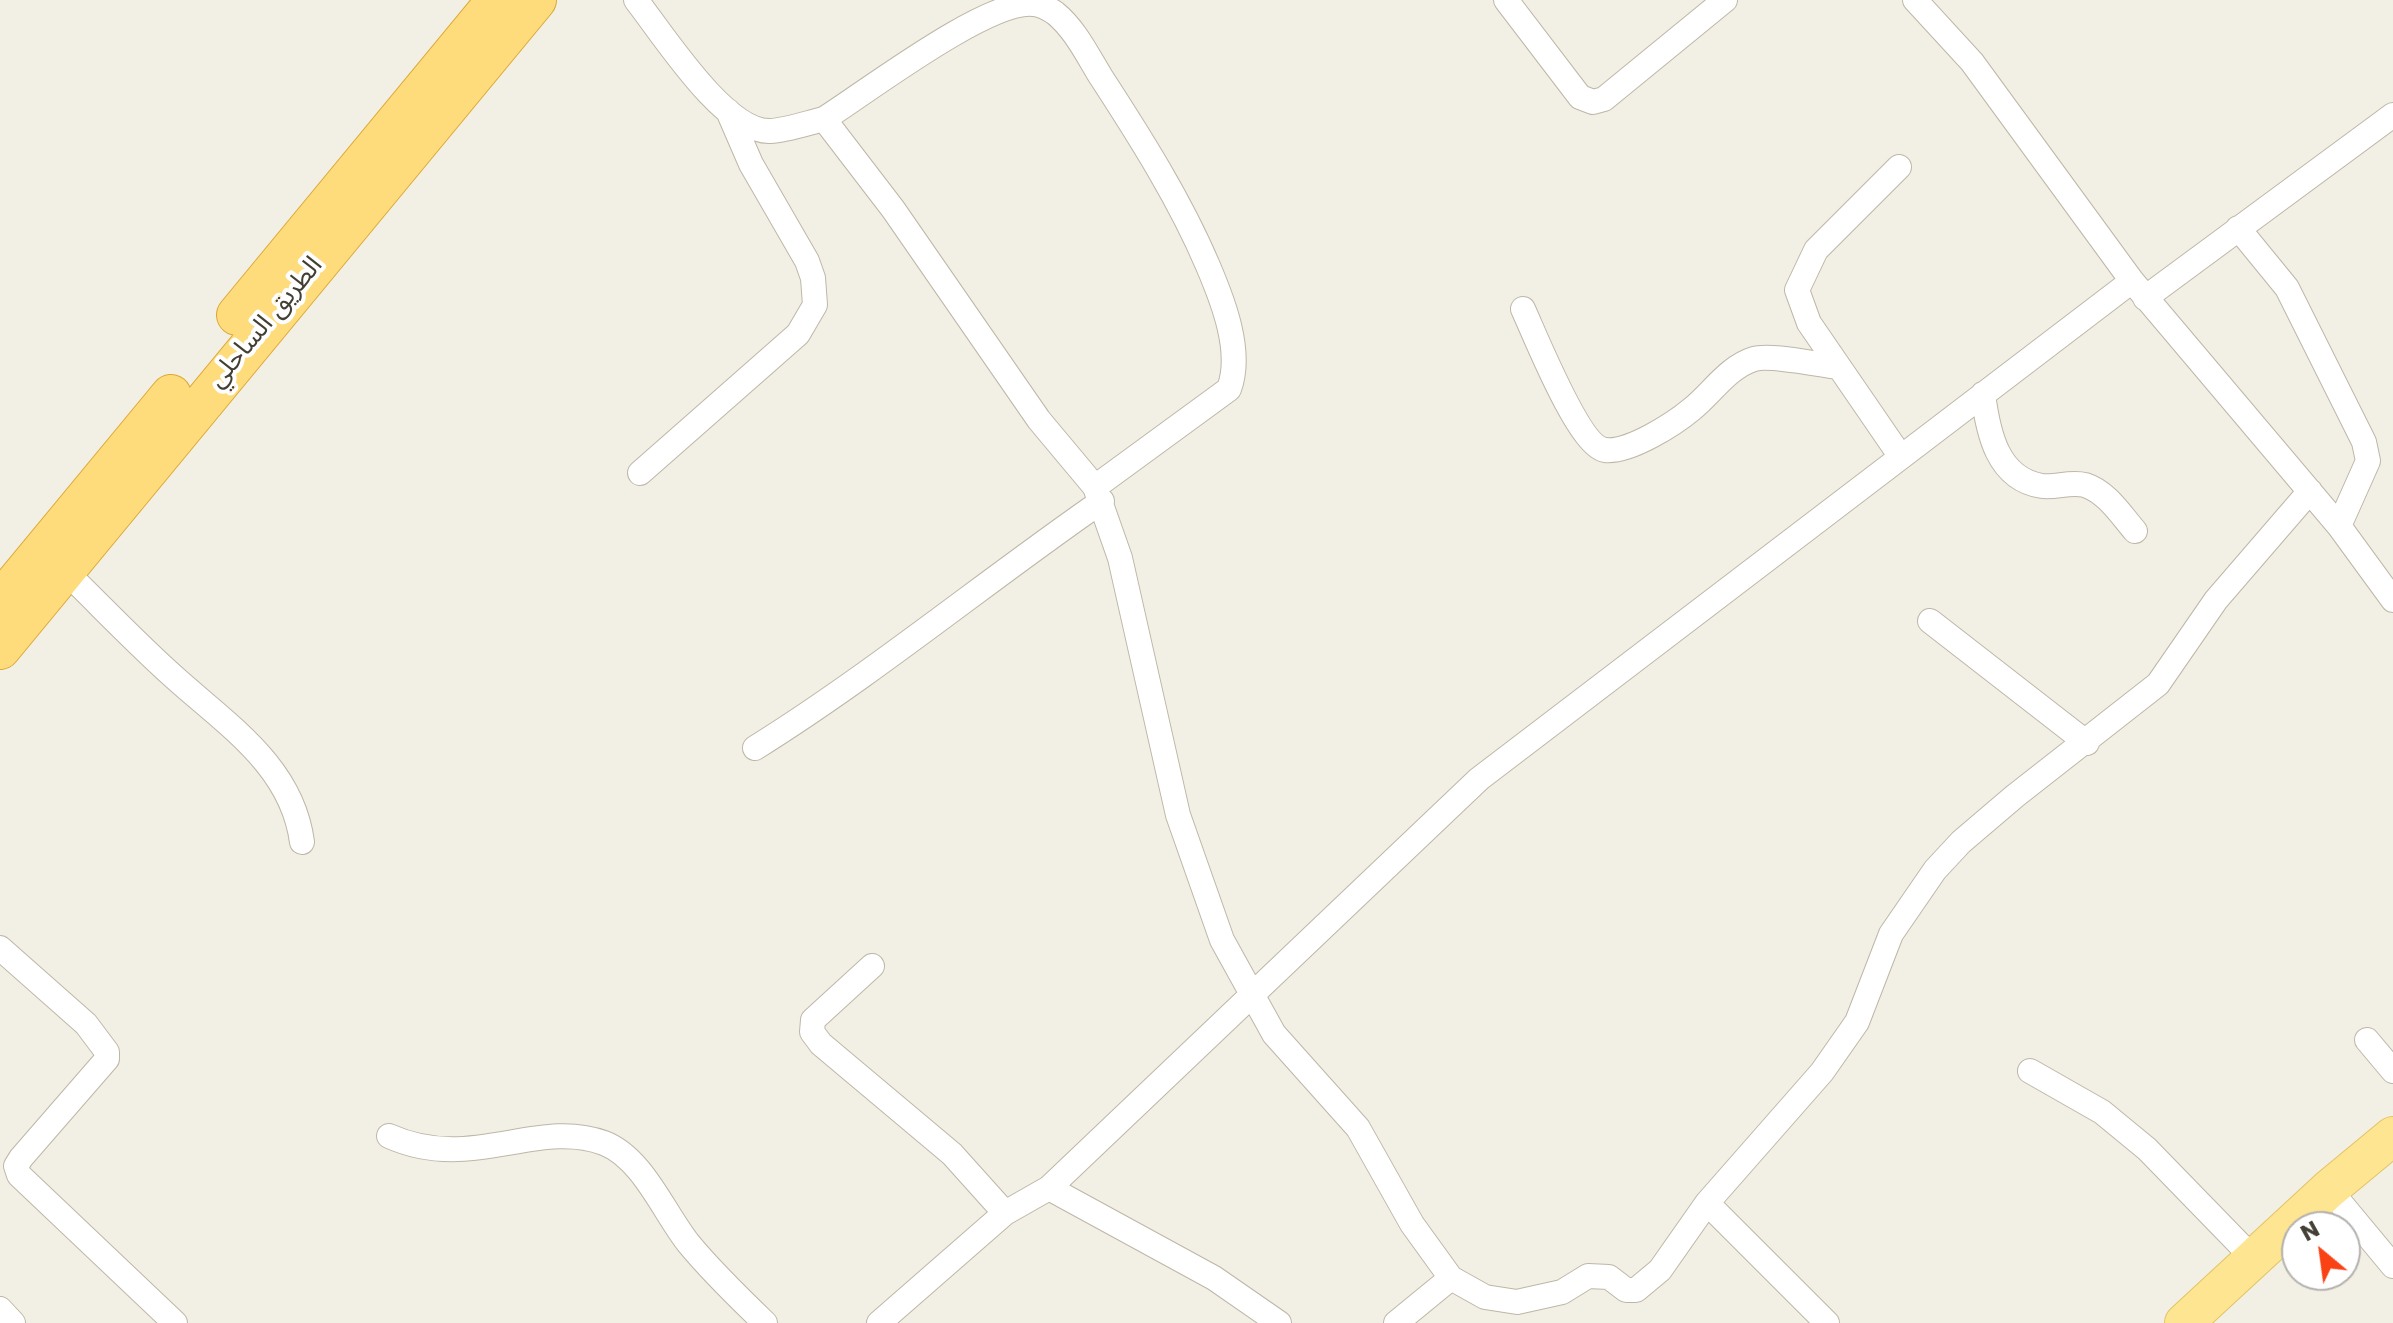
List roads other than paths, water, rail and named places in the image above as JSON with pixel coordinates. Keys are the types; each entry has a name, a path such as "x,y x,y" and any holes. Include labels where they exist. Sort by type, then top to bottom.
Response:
{"highway":[{"name":"الطريق الساحلي","path":"0,602 31,574 536,0"},
{"name":"الطريق الساحلي","path":"0,649 31,574 483,7"}],"main road":[{"path":"2184,1323 2329,1189 2393,1136"}],"street":[{"path":"636,0 728,111 750,126 768,131 824,119 969,24 1015,3 1038,4 1056,14 1076,36 1168,188 1209,267 1227,325 1235,372 1229,389 1098,494 831,701 755,748"},
{"path":"1506,0 1580,97 1593,102 1604,99 1719,2"},
{"path":"1915,0 1972,62 2138,290 2339,526 2393,600"},
{"path":"640,473 798,334 815,305 816,290 807,261 751,164 728,111"},
{"path":"879,1323 1005,1213 1049,1188 1479,779 1983,394 2138,290 2238,228 2393,115"},
{"path":"824,119 893,209 1039,420 1098,494 1120,558 1178,815 1222,940 1250,994 1274,1034 1358,1128 1412,1224 1451,1278 1485,1297 1517,1302 1562,1292 1588,1276 1609,1277 1626,1290 1636,1290 1660,1270 1707,1203 1822,1072 1857,1022 1891,934 1935,870 1961,842 2004,805 2087,743 2158,684 2216,600 2310,491"},
{"path":"1899,167 1816,250 1797,290 1801,306 1901,457"},
{"path":"2238,228 2287,288 2364,442 2368,461 2339,526"},
{"path":"1523,309 1576,418 1595,446 1607,450 1634,443 1666,428 1741,364 1757,358 1839,367"},
{"path":"1983,394 1991,439 2013,475 2042,486 2070,483 2086,486 2100,493 2135,531"},
{"path":"31,574 174,678 258,751 287,793 299,819 302,842"},
{"path":"1930,621 2087,743"},
{"path":"0,948 86,1024 107,1052 107,1059 21,1158 16,1166 19,1175 175,1323"},
{"path":"872,966 813,1020 812,1032 821,1044 952,1154 1005,1213"},
{"path":"2367,1040 2393,1071"},
{"path":"2030,1071 2102,1112 2147,1149 2253,1258"},
{"path":"389,1136 415,1148 450,1152 531,1140 577,1138 606,1144 634,1164 691,1247 765,1323"},
{"path":"1049,1188 1214,1278 1279,1323"},
{"path":"2329,1189 2393,1266"},
{"path":"1707,1203 1827,1323"},
{"path":"1396,1323 1451,1278"},
{"path":"0,1309 13,1323"}]}
